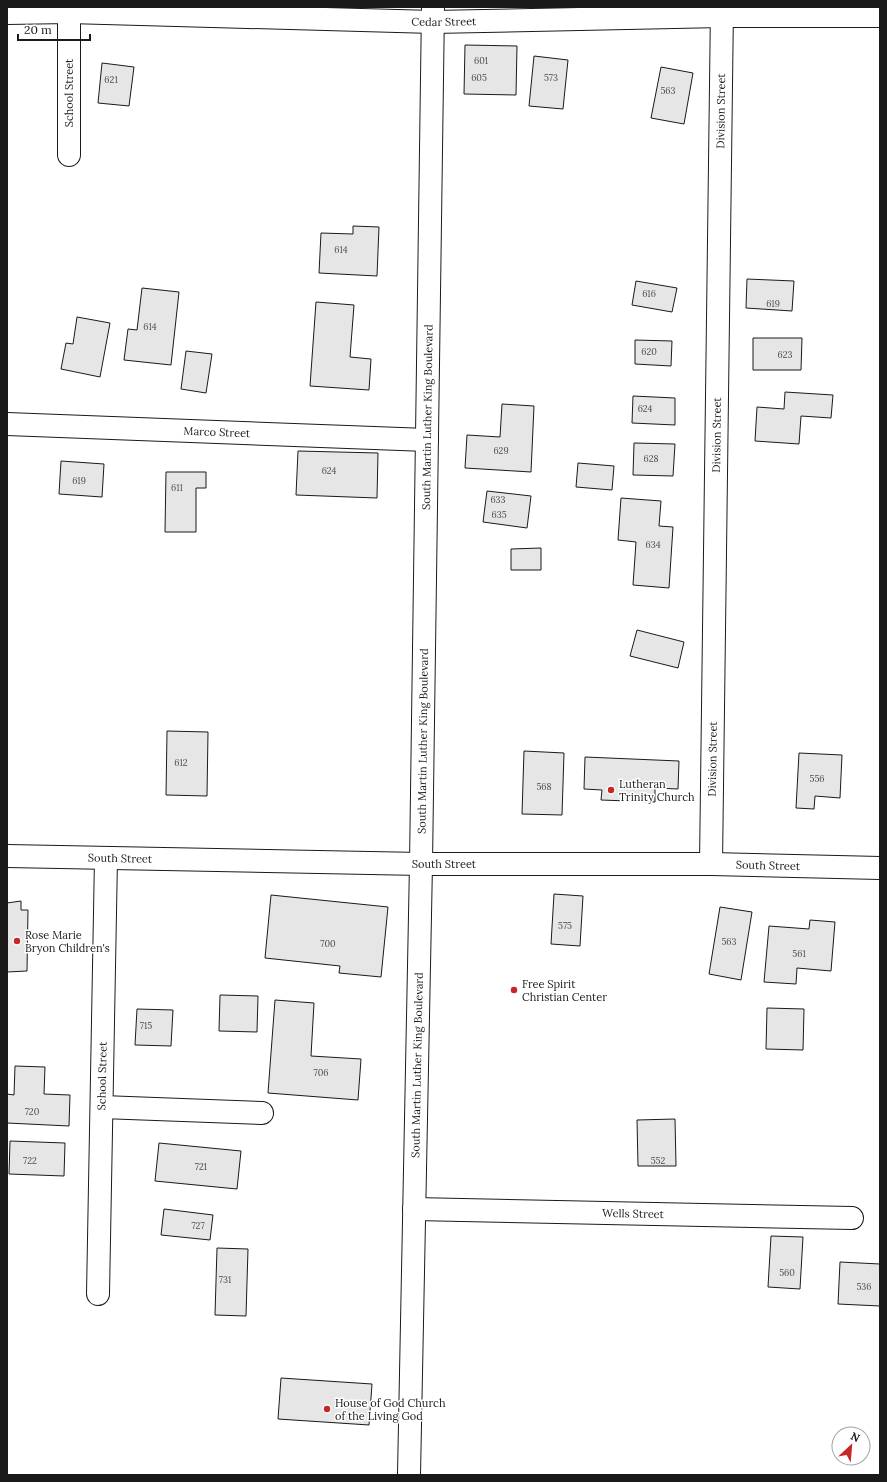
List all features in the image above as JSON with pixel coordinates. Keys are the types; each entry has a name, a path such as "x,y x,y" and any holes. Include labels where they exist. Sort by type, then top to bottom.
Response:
{"street":[{"name":"Cedar Street","path":"7,13 69,10 433,14 722,11 880,16"},
{"name":"School Street","path":"68,155 69,10"},
{"name":"Division Street","path":"711,864 722,11"},
{"name":"South Martin Luther King Boulevard","path":"409,1475 421,864 433,14"},
{"name":"Marco Street","path":"7,424 427,440"},
{"name":"South Street","path":"7,856 421,864 711,864 880,868"},
{"name":"School Street","path":"98,1294 106,858"},
{"path":"102,1107 262,1112"},
{"name":"Wells Street","path":"414,1210 852,1218"}],"building":[{"path":"465,45 517,46 516,95 464,94"},
{"path":"534,56 568,60 563,109 529,106"},
{"path":"102,63 134,67 129,106 98,103"},
{"path":"661,67 693,73 684,124 651,118"},
{"path":"353,226 379,227 377,276 319,273 321,233 353,234"},
{"path":"747,279 794,281 792,311 746,308"},
{"path":"636,281 677,288 672,312 632,305"},
{"path":"142,288 179,292 171,365 124,360 128,329 137,330"},
{"path":"316,302 354,305 350,357 371,359 369,390 310,386"},
{"path":"77,317 110,323 100,377 61,369 66,343 73,344"},
{"path":"753,338 802,338 801,370 753,370"},
{"path":"635,340 672,341 671,366 635,364"},
{"path":"186,351 212,354 206,393 181,389"},
{"path":"785,392 833,395 831,418 801,416 799,444 755,441 757,407 784,409"},
{"path":"633,396 675,398 675,425 632,423"},
{"path":"502,404 534,406 531,472 465,468 467,435 500,437"},
{"path":"634,443 675,444 673,476 633,475"},
{"path":"298,451 378,453 377,498 296,495"},
{"path":"61,461 104,464 102,497 59,494"},
{"path":"578,463 614,466 612,490 576,487"},
{"path":"166,472 206,472 206,488 196,488 196,532 165,532"},
{"path":"487,491 531,496 527,528 483,522"},
{"path":"621,498 661,501 659,526 673,527 669,588 633,585 636,542 618,540"},
{"path":"541,548 541,570 511,570 511,549"},
{"path":"637,630 684,642 678,668 630,656"},
{"path":"167,731 208,732 207,796 166,795"},
{"path":"524,751 564,753 562,815 522,814"},
{"path":"799,753 842,755 840,798 815,796 814,809 796,808"},
{"path":"585,757 679,761 678,789 655,788 655,802 601,800 602,790 584,789"},
{"path":"554,894 583,896 580,946 551,944"},
{"path":"271,895 388,907 381,977 339,973 340,966 265,958"},
{"name":"Rose Marie Bryon Children's","path":"21,901 21,910 28,910 27,971 7,972 7,903"},
{"path":"720,907 752,912 741,980 709,974"},
{"path":"810,920 835,922 831,971 797,968 796,984 764,982 769,926 809,929"},
{"path":"220,995 258,996 257,1032 219,1031"},
{"path":"275,1000 314,1003 311,1056 361,1059 358,1100 268,1093"},
{"path":"767,1008 804,1009 803,1050 766,1049"},
{"path":"137,1009 173,1010 171,1046 135,1045"},
{"path":"15,1066 45,1067 44,1094 70,1095 69,1126 7,1123 7,1094 14,1095"},
{"path":"675,1119 676,1166 638,1166 637,1120"},
{"path":"10,1141 65,1143 64,1176 9,1174"},
{"path":"159,1143 241,1151 237,1189 155,1181"},
{"path":"164,1209 213,1215 210,1240 161,1235"},
{"path":"771,1236 803,1237 800,1289 768,1287"},
{"path":"217,1248 248,1249 246,1316 215,1315"},
{"path":"840,1262 880,1264 880,1306 838,1304"},
{"path":"281,1378 372,1384 369,1425 278,1419"}],"place":[{"name":"Lutheran Trinity Church","path":"611,790"},
{"name":"Rose Marie Bryon Children's","path":"17,941"},
{"name":"Free Spirit Christian Center","path":"514,990"},
{"name":"House of God Church of the Living God","path":"327,1409"}]}
